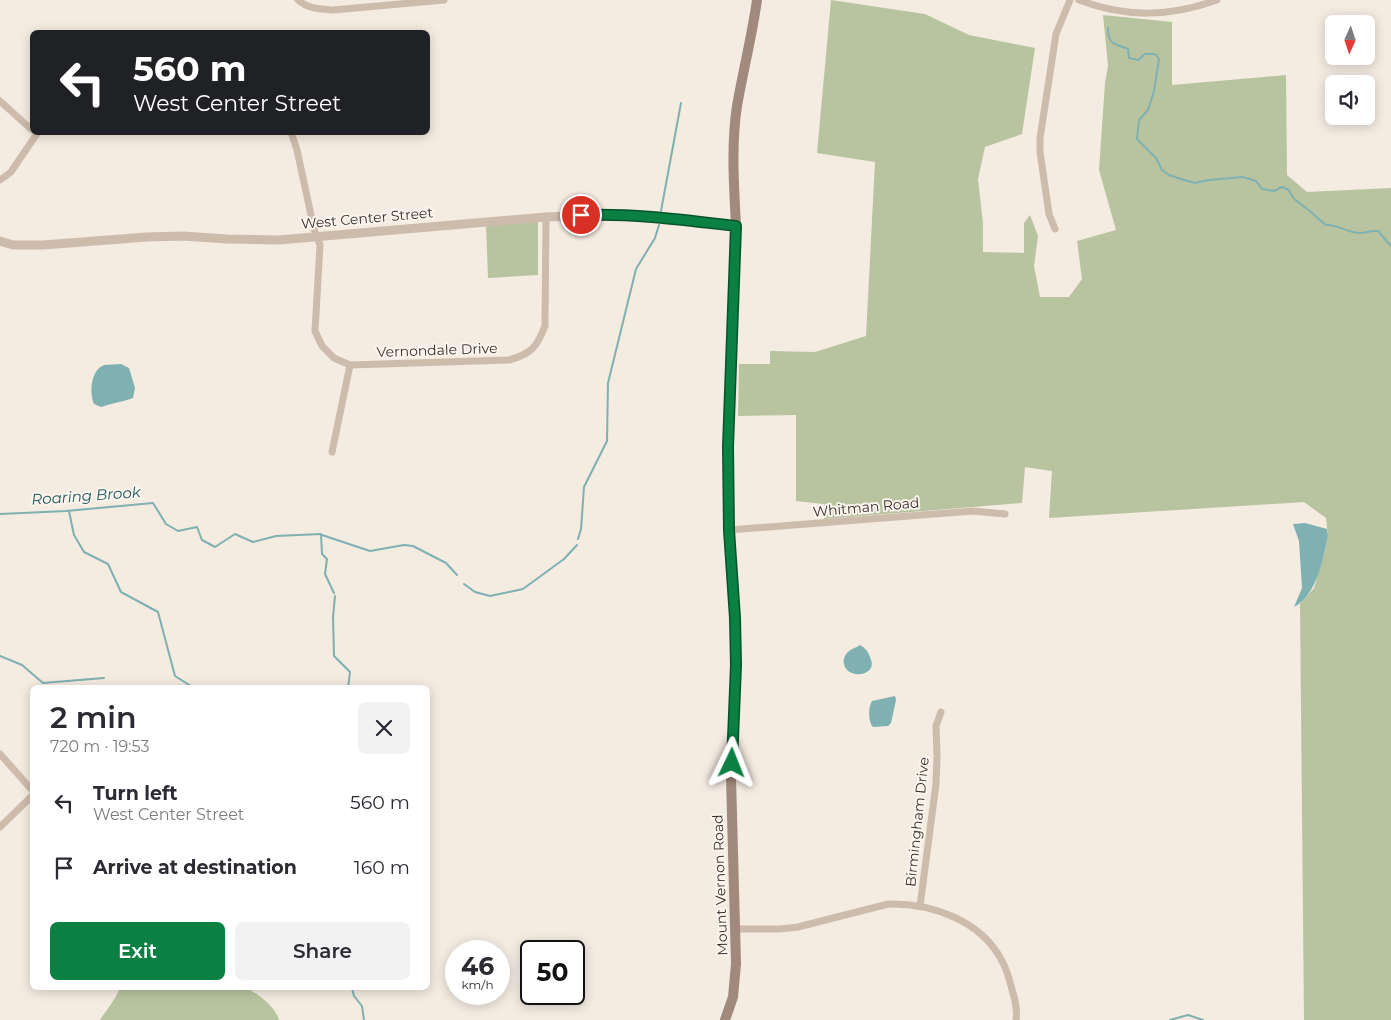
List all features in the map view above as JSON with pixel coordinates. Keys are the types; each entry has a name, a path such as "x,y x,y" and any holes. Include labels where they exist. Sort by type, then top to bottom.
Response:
{"main road":[{"name":"Mount Vernon Road","path":"725,1020 733,997 736,964 731,777 736,665 729,530 728,447 736,226 734,148 737,108 757,0"}],"street":[{"path":"298,0 303,5 333,10 444,0"},
{"path":"1056,228 1049,214 1040,152 1040,138 1056,34 1070,0"},
{"path":"1079,0 1095,6 1124,12 1147,14 1169,13 1196,8 1217,0"},
{"path":"0,102 30,127"},
{"path":"0,180 11,172 34,135"},
{"name":"Vernondale Drive","path":"292,135 314,229 320,245 315,331 322,346 334,358 350,364 510,360 522,357 539,342 545,326 546,217"},
{"name":"West Center Street","path":"0,241 13,245 43,245 183,236 279,240 546,217 598,215 662,218 736,226"},
{"path":"332,452 350,364"},
{"name":"Whitman Road","path":"729,530 973,511 1005,514"},
{"name":"Birmingham Drive","path":"920,906 937,778 936,726 941,712"},
{"path":"0,754 30,788"},
{"path":"0,826 30,798"},
{"path":"734,929 798,927 888,904 901,903 939,911 959,919 977,931 992,946 1002,961 1009,978 1014,997 1016,1020"}],"green space":[{"path":"831,0 925,14 969,35 1035,48 1022,134 985,147 978,179 983,224 983,252 1024,253 1024,223 1030,215 1038,236 1034,266 1040,297 1069,297 1082,279 1077,241 1116,230 1099,170 1105,83 1108,66 1103,15 1172,22 1172,85 1286,75 1287,175 1307,192 1391,188 1391,1020 1304,1020 1300,604 1314,588 1328,536 1326,518 1304,502 1049,518 1052,471 1025,467 1022,503 824,519 824,504 796,501 796,415 738,416 739,364 770,364 770,351 815,352 866,336 875,162 817,153"},
{"path":"538,221 538,275 488,278 486,225"},
{"path":"119,990 250,990 274,1010 279,1020 100,1020"}],"water":[{"path":"121,364 129,368 135,388 133,398 101,407 94,404 92,399 92,382 96,372 104,365"},
{"path":"1305,523 1327,529 1328,536 1314,585 1302,601 1294,607 1302,588 1299,541 1293,524"},
{"path":"860,645 868,653 872,665 866,673 855,674 846,669 844,660 848,652"},
{"path":"895,696 896,700 891,723 888,726 873,727 869,714 872,701"}],"waterway":[{"path":"1108,28 1111,41 1128,49 1129,58 1138,60 1145,54 1155,54 1159,59 1154,91 1148,110 1139,120 1137,139 1156,158 1162,170 1169,175 1195,183 1243,177 1256,181 1262,189 1274,191 1282,187 1289,190 1294,199 1326,225 1358,233 1378,231 1391,246"},
{"path":"661,211 681,103"},
{"path":"578,539 581,529 584,487 607,441 608,383 636,269 655,238 659,225"},
{"name":"Roaring Brook","path":"0,514 66,511 153,503 166,524 178,531 197,527 202,540 215,547 235,534 253,542 276,536 321,534 322,554 327,559 325,574 334,593"},
{"path":"69,511 74,535 84,552 108,564 121,592 158,612 175,676 189,685"},
{"path":"322,535 370,551 404,545 413,546 446,563 457,575"},
{"path":"464,584 475,592 490,596 523,589 564,559 577,545"},
{"name":"Roaring Brook","path":"335,596 333,617 334,656 350,672 348,685"},
{"path":"0,656 22,665 43,683 104,678"},
{"name":"Roaring Brook","path":"352,990 354,996 362,1006 364,1020"},
{"name":"Roaring Brook","path":"1170,1020 1188,1015 1203,1020"}],"route":[{"path":"581,215 662,218 736,226 728,447 729,530 736,665 732,763"}]}
